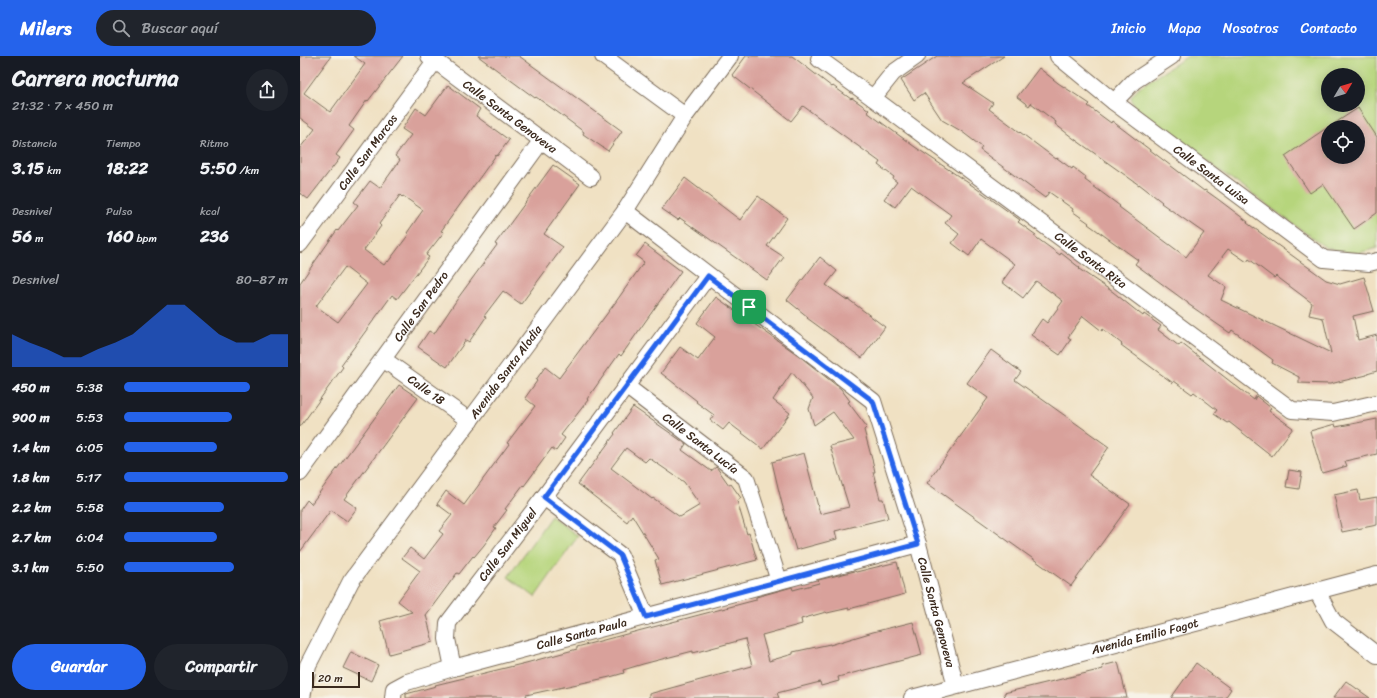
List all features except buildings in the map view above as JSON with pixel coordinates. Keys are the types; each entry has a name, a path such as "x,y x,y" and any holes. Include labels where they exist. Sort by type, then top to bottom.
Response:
{"street":[{"path":"602,56 685,116"},
{"name":"Avenida Santa Alodia","path":"302,698 308,665 352,581 624,211 685,116 730,56"},
{"path":"873,98 893,73 918,56"},
{"name":"Calle Santa Luisa","path":"1058,56 1114,102 1324,259 1369,263 1377,261"},
{"path":"1114,102 1134,81 1172,56"},
{"name":"Calle Santa Genoveva","path":"432,58 591,177"},
{"name":"Calle San Marcos","path":"300,244 432,58"},
{"name":"Calle Santa Rita","path":"818,59 873,98 1292,410 1334,413 1377,402"},
{"name":"Calle San Pedro","path":"300,473 542,140"},
{"name":"Calle Santa Genoveva","path":"624,211 873,401 918,544 956,686"},
{"name":"Calle San Miguel","path":"454,668 447,639 448,623 544,497 708,276"},
{"name":"Calle 18","path":"383,358 470,421"},
{"name":"Calle Santa Lucía","path":"626,386 746,478 779,581"},
{"path":"544,497 620,555 646,617"},
{"name":"Calle Santa Paula","path":"393,698 394,689 407,682 454,668 918,544"},
{"name":"Avenida Emilio Fagot","path":"912,698 1377,575"},
{"path":"1317,591 1332,621 1377,655"}],"green space":[{"path":"1188,56 1377,56 1377,248 1359,253 1343,252 1325,247 1135,109 1131,97 1138,88"},
{"path":"551,516 578,536 535,597 508,577"}],"route":[{"path":"708,276 749,307 873,401 918,544 646,617 620,555 544,497 708,276"}]}
